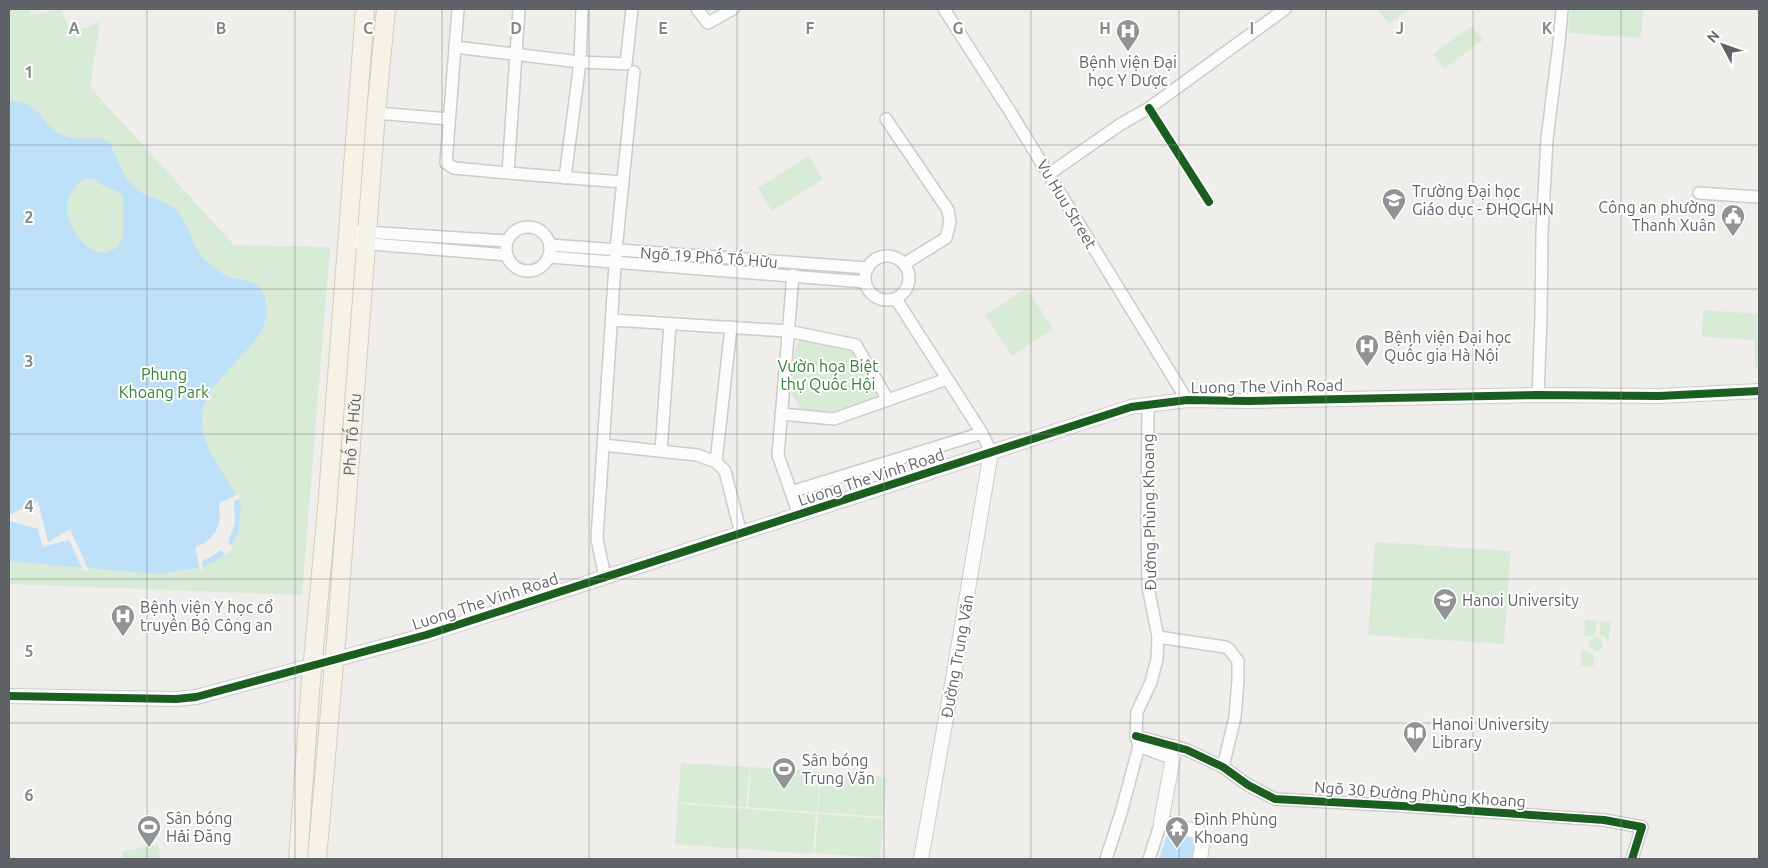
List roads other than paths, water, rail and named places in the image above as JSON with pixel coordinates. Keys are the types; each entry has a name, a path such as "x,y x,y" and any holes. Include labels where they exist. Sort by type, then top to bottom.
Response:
{"main road":[{"name":"Phố Tố Hữu","path":"298,859 365,9"},
{"name":"Phố Tố Hữu","path":"317,859 376,113 386,9"}],"street":[{"path":"458,9 446,163 454,168 508,174 622,182"},
{"path":"508,174 519,9"},
{"path":"565,178 580,62 582,9"},
{"path":"455,47 515,52 580,62 626,64 632,9"},
{"path":"697,9 708,23 734,9"},
{"name":"Vu Huu Street","path":"944,9 1049,174 1187,400"},
{"path":"1049,174 1121,124 1149,108 1284,9"},
{"path":"1538,395 1542,232 1547,139 1562,9"},
{"path":"605,577 597,539 616,256 634,72"},
{"path":"376,113 449,119"},
{"path":"886,119 948,210 950,222 946,238 904,264"},
{"path":"1699,194 1758,197"},
{"path":"529,227 536,228 546,235 550,251 546,263 541,268 527,272 514,267 506,254 507,242 518,230 529,227"},
{"path":"348,237 507,242"},
{"path":"366,238 506,254"},
{"name":"Ngõ 19 Phố Tố Hữu","path":"550,251 868,268"},
{"name":"Ngõ 19 Phố Tố Hữu","path":"616,256 865,282"},
{"path":"889,256 897,258 904,264 908,271 909,279 908,287 903,294 896,299 884,300 879,299 870,292 865,282 868,268 873,261 880,257 889,256"},
{"path":"793,275 778,455 798,515"},
{"path":"896,299 982,433 991,452"},
{"path":"612,320 788,331 856,345 888,400"},
{"path":"661,451 670,324"},
{"path":"716,462 731,327"},
{"path":"781,414 834,419 948,379"},
{"name":"Luong The Vinh Road","path":"9,696 176,699 196,697 426,635 1109,413 1148,405 1187,400 1298,400 1538,395 1659,396 1759,391"},
{"name":"Đường Phùng Khoang","path":"1106,859 1121,813 1138,741 1137,712 1151,682 1157,659 1158,637 1148,586 1148,405"},
{"path":"791,492 982,433"},
{"path":"603,445 697,455 716,462 725,471 741,534"},
{"name":"Đường Trung Văn","path":"921,859 991,452"},
{"path":"1158,637 1225,647 1229,649 1238,661 1236,717 1223,767"},
{"path":"1138,741 1174,753 1161,822 1149,859"},
{"name":"Ngõ 30 Đường Phùng Khoang","path":"1174,753 1187,750 1223,767 1248,785 1275,799 1604,820 1642,827 1632,859"},
{"path":"1161,822 1199,832 1203,838 1200,859"}],"water":[{"name":"Phung Khoang Park","path":"9,101 28,104 54,130 62,135 79,139 103,139 108,141 132,185 142,193 168,204 177,211 200,254 214,268 227,276 256,284 264,295 266,312 260,333 252,345 213,387 202,410 202,429 209,450 236,495 241,507 238,533 222,556 202,567 156,574 9,561","holes":["86,178 90,178 106,187 117,190 123,198 124,226 121,242 113,250 107,252 92,250 85,245 74,230 68,213 68,201 73,189"]},
{"name":"Đình Phùng Khoang","path":"1168,833 1200,841 1196,859 1159,859"}],"place":[{"name":"Bệnh viện Đại học Y Dược","path":"1128,52"},
{"name":"Trường Đại học Giáo dục - ĐHQGHN","path":"1394,221"},
{"name":"Công an phường Thanh Xuân","path":"1733,237"},
{"name":"Bệnh viện Đại học Quốc gia Hà Nội","path":"1367,367"},
{"name":"Hanoi University","path":"1445,621"},
{"name":"Bệnh viện Y học cổ truyền Bộ Công an","path":"123,637"},
{"name":"Hanoi University Library","path":"1415,754"},
{"name":"Sân bóng Trung Văn","path":"784,790"},
{"name":"Sân bóng Hải Đăng","path":"149,848"},
{"name":"Đình Phùng Khoang","path":"1177,849"}],"park label":[{"name":"Vườn hoa Biệt thự Quốc Hội","path":"828,375"}]}
